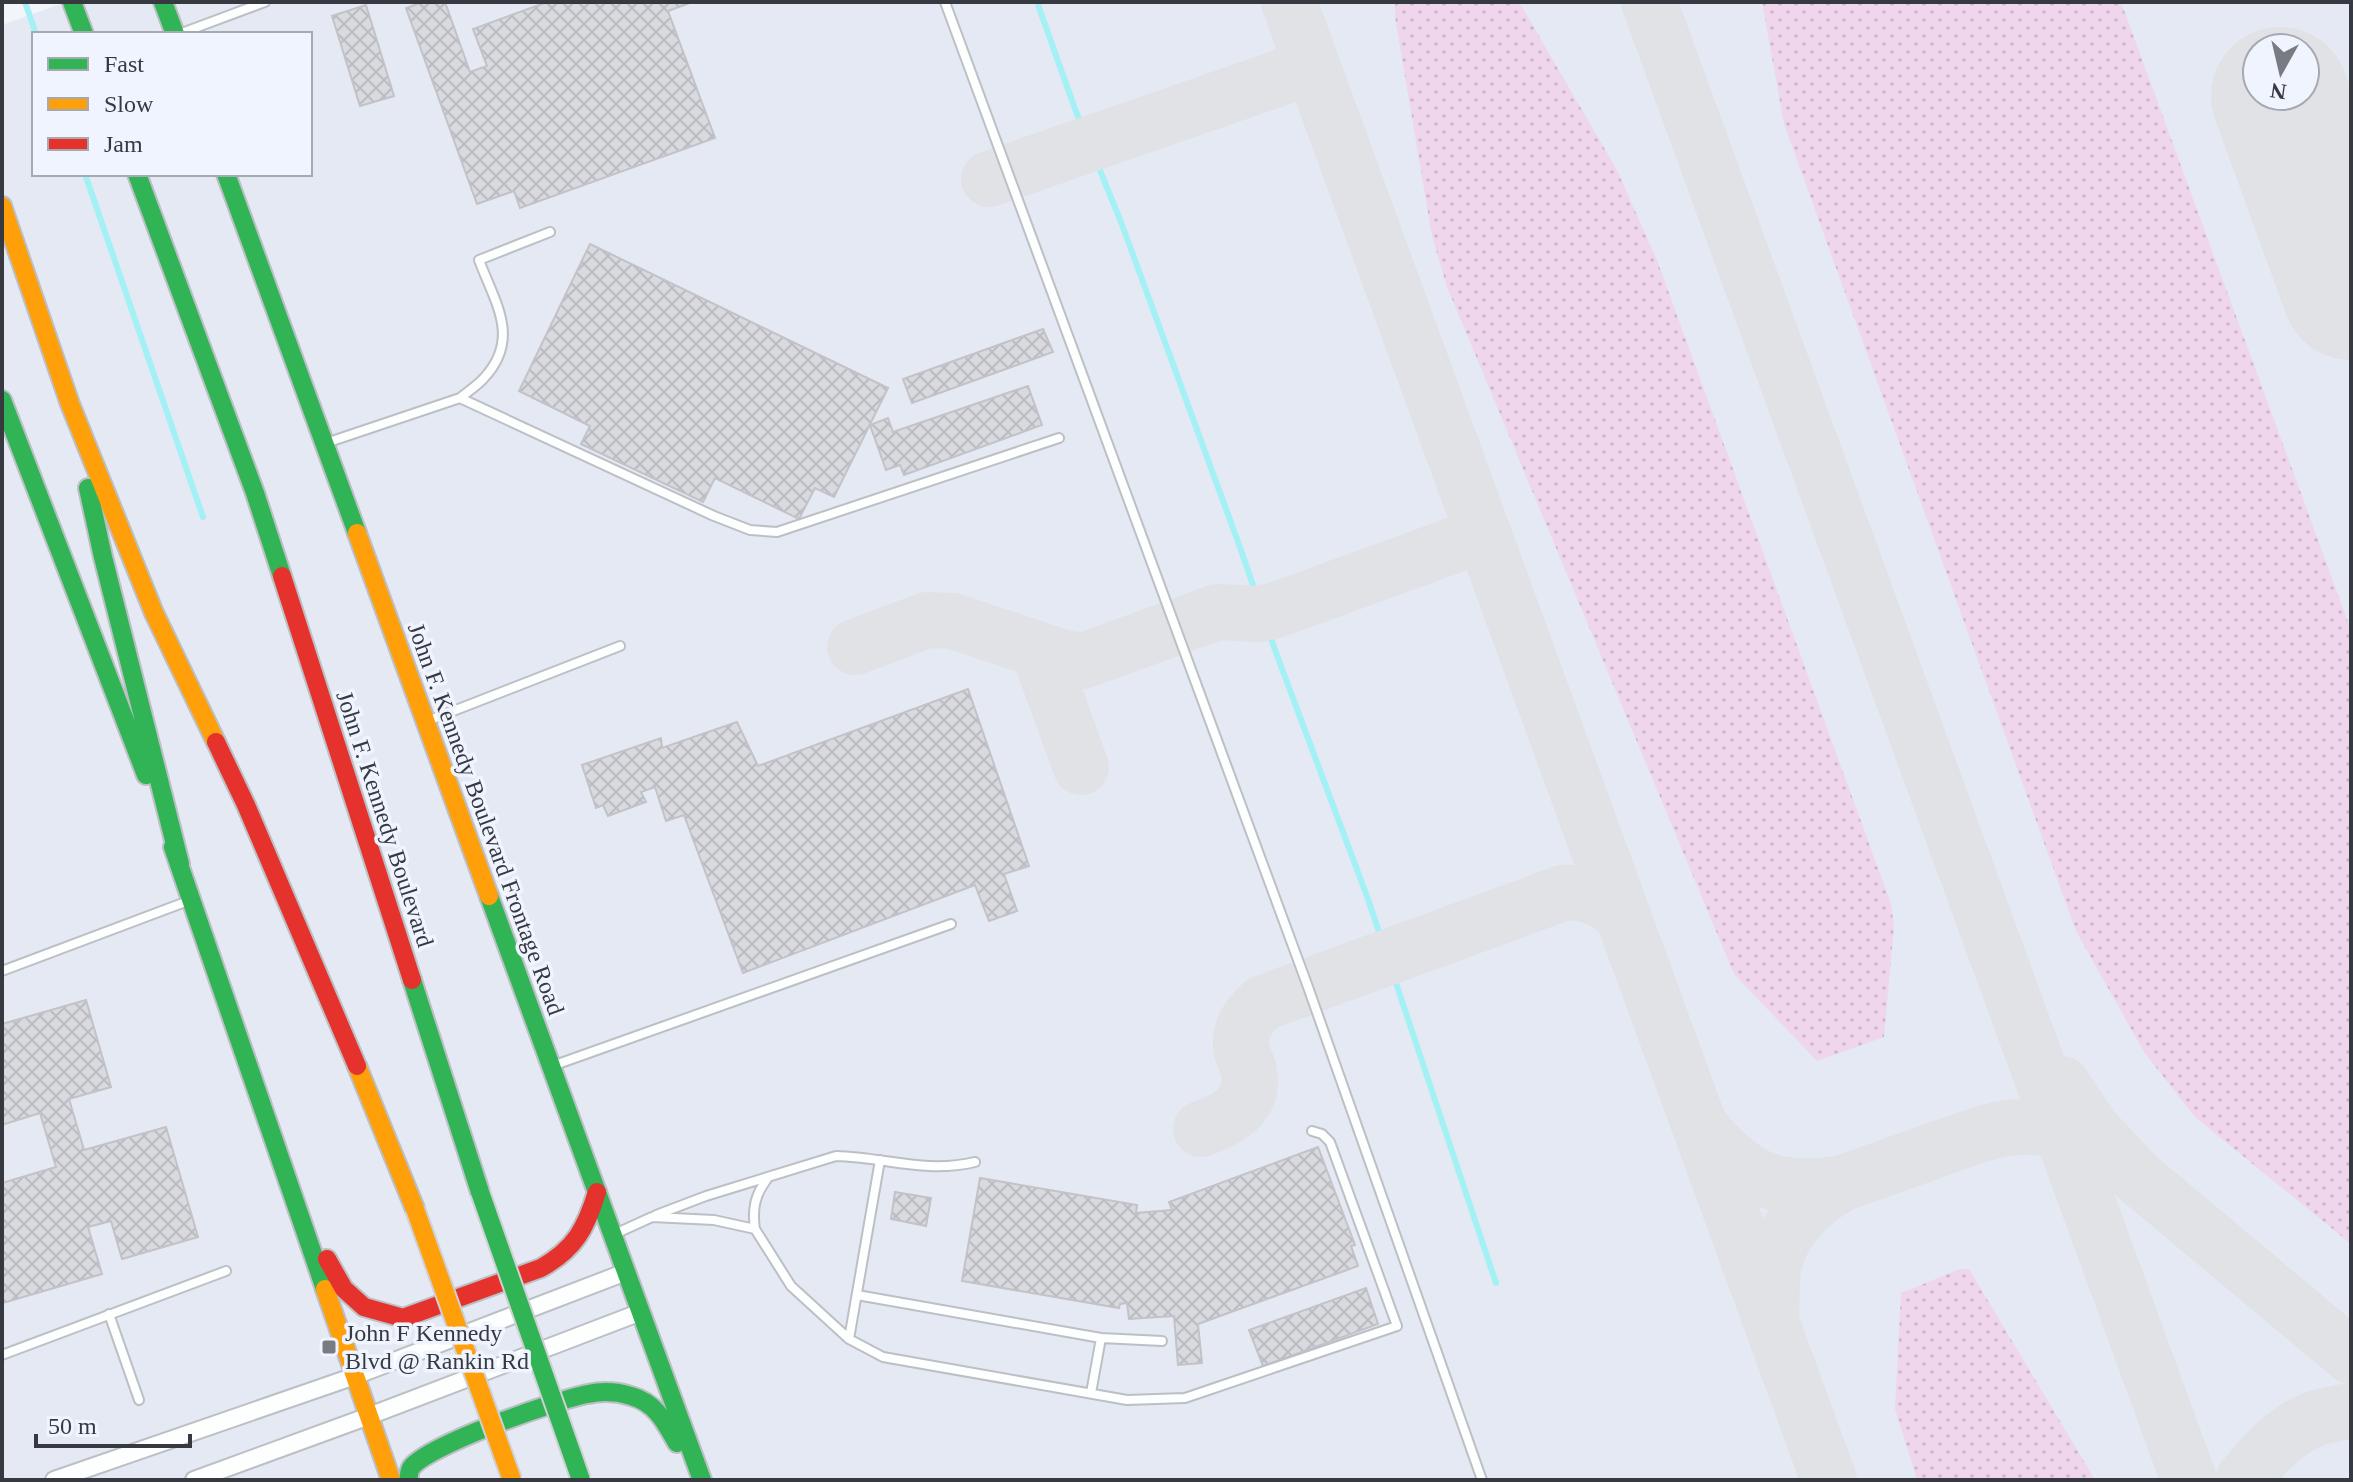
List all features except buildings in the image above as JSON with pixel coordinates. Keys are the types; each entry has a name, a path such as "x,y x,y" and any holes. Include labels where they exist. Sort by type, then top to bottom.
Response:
{"main road":[{"path":"72,2 83,32"},
{"path":"163,2 175,32"},
{"name":"John F. Kennedy Boulevard","path":"138,176 255,493 480,1192 581,1480"},
{"name":"John F. Kennedy Boulevard Frontage Road","path":"227,176 700,1480"},
{"path":"2,206 70,404 154,613 246,805 415,1209 512,1480"},
{"path":"2,400 180,864 391,1480"},
{"path":"70,404 103,557 180,864"},
{"path":"297,1205 344,1289 364,1307 403,1318 541,1268 560,1258 588,1222 597,1192"},
{"path":"408,1480 410,1469 444,1444 586,1394 610,1391 636,1397 657,1410 700,1480"}],"street":[{"path":"54,1480 355,1376 626,1272"},
{"path":"194,1480 641,1312"}],"lane":[{"path":"182,32 265,2"},
{"path":"945,2 1303,973 1482,1480"},
{"path":"324,443 460,398 485,378 501,351 505,328 479,260 550,232"},
{"path":"460,398 714,516 750,530 777,532 1059,438"},
{"path":"425,721 620,646"},
{"path":"2,971 192,899"},
{"path":"551,1066 951,924"},
{"path":"767,1179 754,1202 755,1229 791,1286 849,1339 883,1357 1127,1400 1185,1398 1397,1326 1330,1142 1322,1134 1312,1131"},
{"path":"612,1235 706,1196 836,1156 932,1167 975,1162"},
{"path":"849,1339 880,1160"},
{"path":"652,1217 714,1220 755,1229"},
{"path":"2,1355 226,1271"},
{"path":"857,1295 1101,1338 1162,1341"},
{"path":"109,1314 139,1400"},
{"path":"1091,1393 1101,1338"}],"shaded area":[{"path":"66,2 2351,2 2351,1480 2,1480 2,25"},
{"path":"1395,2 1519,2 1617,170 1658,263 1891,904 1894,927 1884,1037 1817,1061 1734,974 1447,287 1432,236"},
{"path":"1762,2 2121,2 2351,630 2351,1244 2195,1117 2144,1052 2076,931 1784,124"},
{"path":"1960,1269 1969,1269 2095,1480 1917,1480 1895,1409 1901,1293"}],"waterway":[{"path":"25,2 35,32"},
{"path":"1037,2 1075,109 1121,222 1368,899 1496,1283"},
{"path":"86,176 203,517"}],"taxiway":[{"path":"1289,2 1829,1480"},
{"path":"1649,2 2189,1480"},
{"path":"989,179 1288,75 1300,62 1305,46"},
{"path":"855,647 927,620 953,621 1061,657 1083,661 1217,612 1259,614 1276,610 1460,543 1477,544 1491,554"},
{"path":"1038,649 1081,767"},
{"path":"1201,1129 1229,1116 1248,1093 1249,1071 1241,1040 1250,1017 1263,1003 1563,893 1581,893 1596,898 1624,918"},
{"path":"2062,1084 2092,1129 2136,1176 2351,1356"},
{"path":"1702,1128 1732,1160 1764,1179 1799,1186 1843,1183"},
{"path":"1771,1315 1773,1270 1782,1242 1808,1208 1843,1183 1976,1136 2013,1128 2049,1129 2090,1144"},
{"path":"2243,1480 2266,1453 2293,1430 2318,1418 2351,1411"}],"runway":[{"path":"2286,112 2351,291"}],"traffic: fast":[{"path":"72,2 83,32"},
{"path":"163,2 174,32"},
{"path":"138,176 255,493 282,576"},
{"path":"227,176 357,533"},
{"path":"2,400 146,775"},
{"path":"88,488 180,864"},
{"path":"173,847 325,1289"},
{"path":"489,896 702,1480"},
{"path":"412,980 480,1192"},
{"path":"480,1192 581,1480"},
{"path":"408,1480 411,1468 440,1448 523,1414 593,1393 621,1394 647,1403 659,1414 677,1443"}],"traffic: slow":[{"path":"2,206 70,404 154,613 216,742"},
{"path":"357,533 489,896"},
{"path":"357,1066 415,1209"},
{"path":"415,1209 512,1480"},
{"path":"325,1289 391,1480"}],"traffic: jam":[{"path":"282,576 412,980"},
{"path":"216,742 357,1066"},
{"path":"327,1259 344,1289 364,1307 403,1318 553,1261 578,1236 597,1192"}],"place":[{"name":"John F Kennedy Blvd @ Rankin Rd","path":"329,1347"}]}
